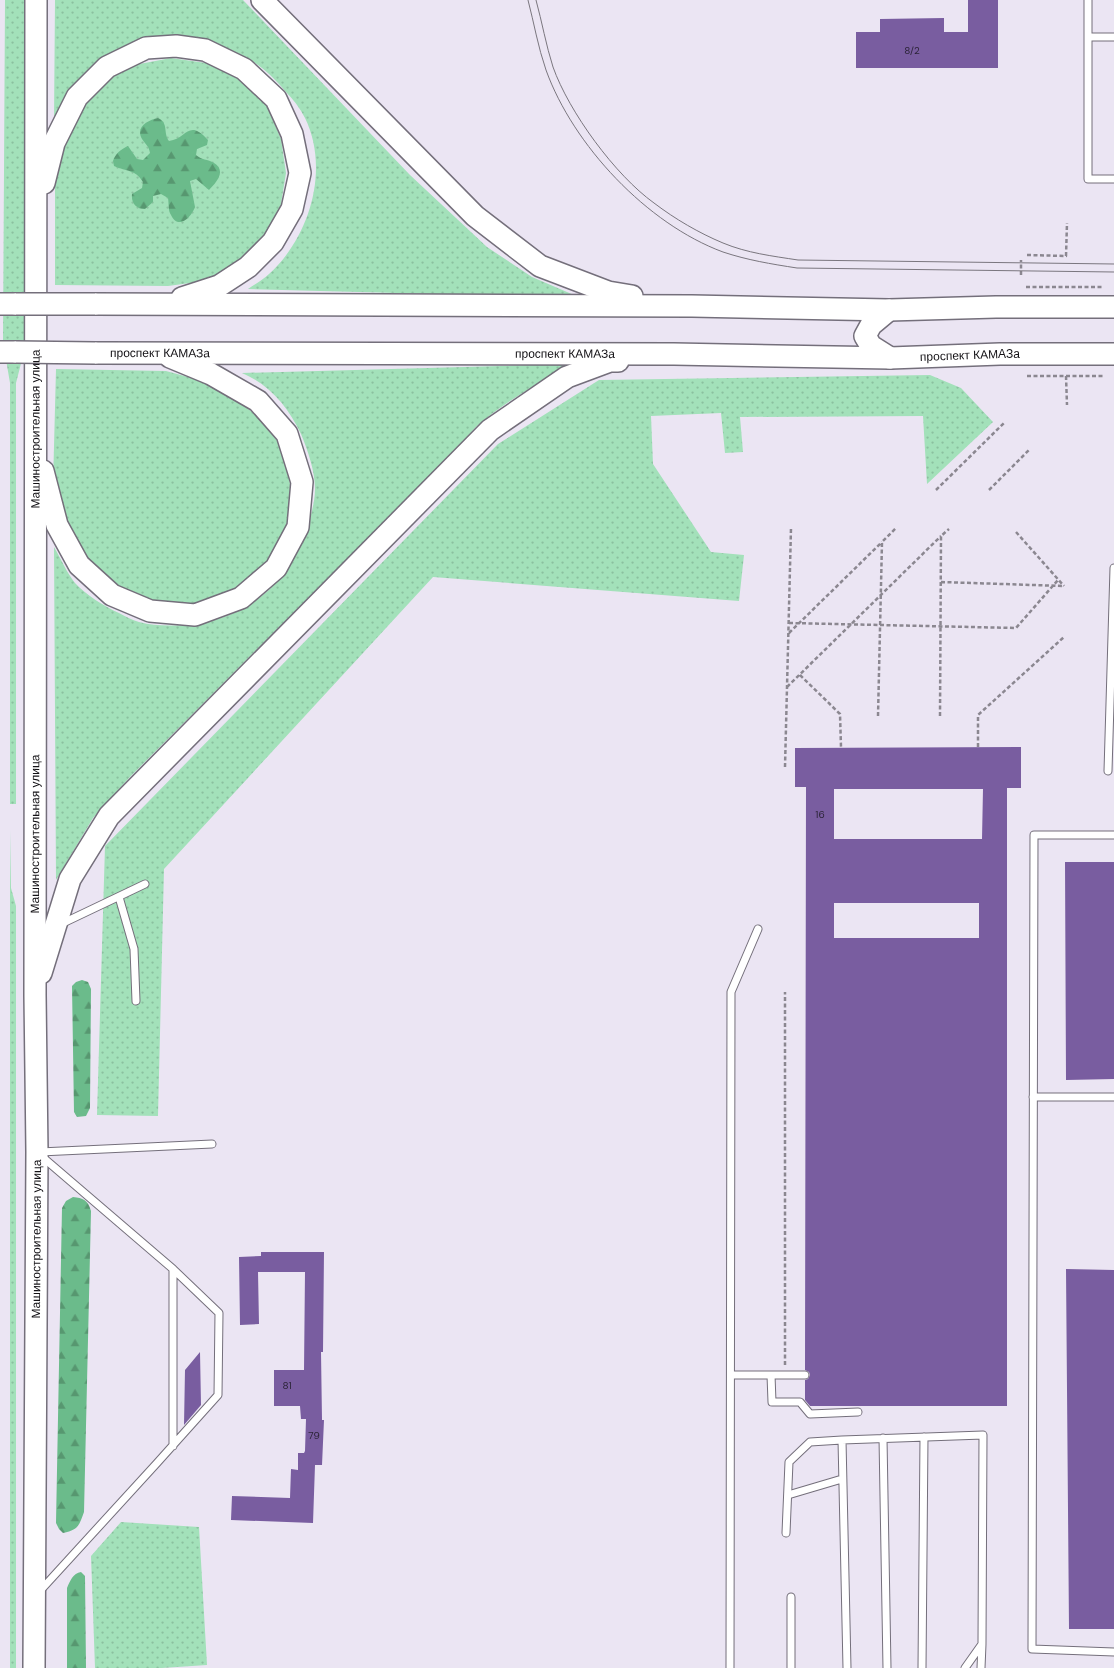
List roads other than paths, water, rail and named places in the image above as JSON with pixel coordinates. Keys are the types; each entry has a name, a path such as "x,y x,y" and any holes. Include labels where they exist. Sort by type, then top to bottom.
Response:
{"main road":[{"name":"Машиностроительная улица","path":"34,1668 38,1152 35,995 36,0"},
{"path":"262,0 475,216 540,266 608,292 692,306"},
{"path":"35,217 54,143 77,97 107,67 146,48 176,46 205,50 244,69 276,98 292,134 300,173 292,209 274,242 248,267 219,286 164,304"},
{"path":"8,304 692,306 889,310 996,307 1114,307"},
{"path":"889,310 871,325 866,336 871,346 890,358"},
{"name":"проспект КАМАЗа","path":"8,352 674,354 890,358 1000,354 1114,354"},
{"path":"35,441 57,524 79,564 112,595 150,610 195,615 241,598 276,568 298,527 302,482 287,434 258,401 211,374 161,353"},
{"path":"35,995 70,879 109,816 490,430 567,377 610,361 674,354"}],"lane":[{"path":"1088,0 1088,179 1114,179"},
{"path":"1088,37 1114,37"},
{"path":"1108,771 1114,568"},
{"path":"1114,835 1034,835 1032,1649 1114,1652"},
{"path":"56,926 145,884"},
{"path":"119,896 134,949 136,1001"},
{"path":"730,1668 731,992 758,929"},
{"path":"1033,1097 1114,1097"},
{"path":"38,1152 212,1144"},
{"path":"34,1598 218,1395 219,1313 173,1269 38,1152"},
{"path":"173,1269 173,1446"},
{"path":"731,1375 805,1375"},
{"path":"771,1375 772,1402 800,1402 810,1414 858,1412"},
{"path":"786,1533 789,1462 810,1442 983,1435 981,1668"},
{"path":"922,1668 924,1437"},
{"path":"883,1438 887,1668"},
{"path":"842,1440 847,1668"},
{"path":"788,1495 842,1479"},
{"path":"791,1596 791,1668"},
{"path":"965,1668 982,1644"}],"tram line":[{"path":"528,0 538,44 546,70 558,98 574,126 594,153 616,179 667,222 695,239 723,252 759,262 797,268 1114,272"},
{"path":"536,0 553,67 560,85 582,122 609,160 639,191 662,209 714,239 750,252 798,260 1114,264"}]}
